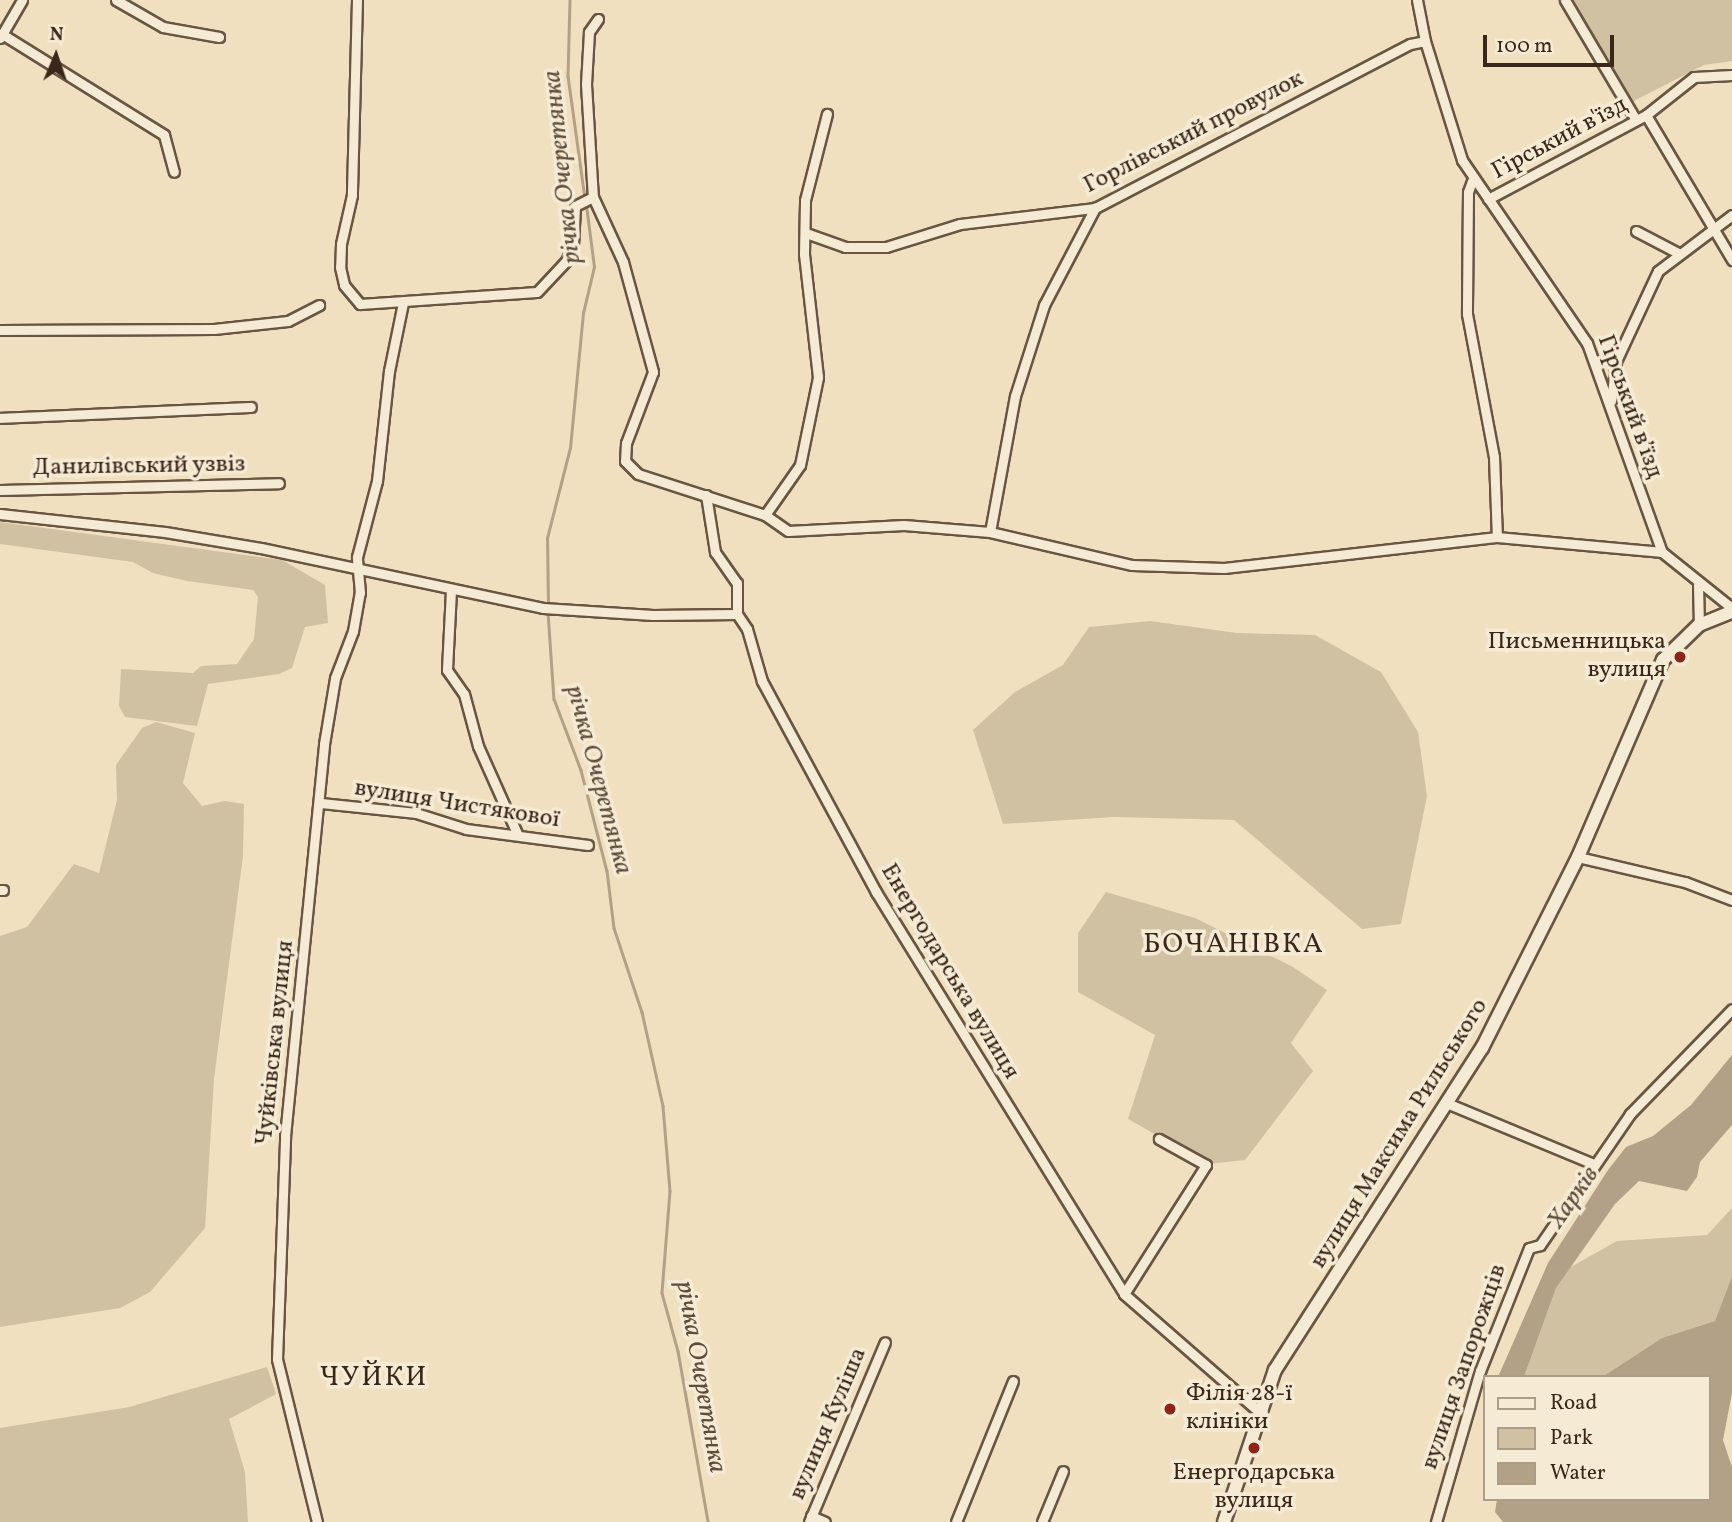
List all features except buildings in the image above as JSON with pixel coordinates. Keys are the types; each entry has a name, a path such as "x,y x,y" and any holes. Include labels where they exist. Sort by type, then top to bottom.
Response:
{"main road":[{"name":"вулиця Максима Рильського","path":"1224,1522 1258,1411 1275,1370 1449,1104 1532,953 1578,857 1663,660 1699,625 1732,610"}],"street":[{"path":"22,0 1,36 164,135 174,172"},
{"path":"116,0 163,27 219,37"},
{"path":"357,0 352,194 340,267 344,285 360,304 537,292 566,261 573,245 575,206 593,197"},
{"path":"1417,0 1425,41 1472,181 1468,192 1467,314 1494,457 1497,537"},
{"path":"1565,0 1636,120"},
{"path":"598,19 589,32 586,83 593,197 622,262 653,372 626,443 625,461 638,474 765,515 788,531 904,525 989,533 1132,565 1224,568 1497,537 1662,552"},
{"name":"Горлівський провулок","path":"806,233 845,247 886,247 960,224 1095,208 1410,44 1425,41"},
{"path":"1646,115 1694,77 1732,75"},
{"path":"765,515 800,465 818,377 804,254 805,200 823,142 827,114"},
{"name":"Гірський в'їзд","path":"1488,199 1646,115 1732,260"},
{"name":"Гірський в’їзд","path":"1472,181 1488,199 1587,342 1611,402 1662,552"},
{"path":"989,533 1015,396 1044,305 1095,208"},
{"path":"1611,402 1616,361 1658,271 1678,253 1732,215"},
{"path":"1636,231 1678,253"},
{"name":"Чуйківська вулиця","path":"317,1522 277,1359 285,1136 321,803 324,744 335,678 353,631 360,593 358,568 377,481 389,371 403,303"},
{"path":"0,330 214,329 288,321 319,305"},
{"path":"0,418 251,407"},
{"name":"Данилівський узвіз","path":"0,490 279,483"},
{"name":"Енергодарська вулиця","path":"706,495 715,552 737,583 737,614 747,629 762,681 876,892 1124,1294 1258,1411"},
{"path":"0,514 165,532 358,568 543,608 737,614"},
{"name":"вулиця Максима Рильського","path":"1662,552 1732,610"},
{"path":"1699,585 1699,625"},
{"path":"452,590 447,670 464,694 478,746 517,833"},
{"name":"вулиця Чистякової","path":"321,803 416,813 466,829 517,833 588,845"},
{"path":"1578,857 1685,881 1732,900"},
{"name":"вулиця Запорожців","path":"1436,1522 1458,1440 1514,1280 1529,1248 1540,1245 1630,1114 1732,1009"},
{"path":"1449,1104 1594,1164"},
{"path":"1124,1294 1206,1165 1159,1139"},
{"name":"вулиця Куліша","path":"810,1519 885,1342"},
{"path":"956,1522 1013,1381"},
{"path":"1042,1522 1063,1471"},
{"path":"810,1519 825,1522"}],"green space":[{"path":"1574,0 1732,0 1732,61 1704,65 1630,103 1589,43"},
{"path":"0,522 282,560 325,585 328,623 305,627 292,668 279,674 208,684 197,726 125,717 119,706 121,669 193,673 201,666 237,664 254,639 258,597 253,590 187,581 153,573 133,562 0,544"},
{"path":"1150,621 1237,633 1315,635 1381,672 1418,732 1427,796 1401,924 1362,929 1234,820 1114,817 1003,824 973,730 1015,692 1063,665 1089,627"},
{"path":"156,722 195,733 183,783 202,806 225,801 244,804 243,856 214,1079 205,1228 150,1292 120,1308 0,1327 0,936 27,927 74,864 99,873 117,800 116,765 142,728"},
{"path":"1106,892 1195,918 1293,967 1327,990 1291,1043 1313,1071 1245,1160 1208,1164 1128,1119 1155,1035 1078,992 1078,933"},
{"path":"1732,1208 1732,1276 1715,1321 1662,1338 1605,1375 1525,1375 1556,1288 1569,1268 1617,1241 1707,1235"},
{"path":"267,1367 276,1394 229,1419 245,1472 248,1522 0,1522 0,1428 129,1407"}],"water":[{"path":"1732,1055 1732,1125 1700,1162 1697,1177 1687,1191 1639,1181 1615,1204 1556,1288 1525,1375 1499,1375 1548,1263 1608,1170 1626,1147 1653,1136 1691,1105"},
{"path":"1732,1276 1732,1393 1723,1440 1732,1467 1732,1522 1503,1522 1495,1512 1497,1501 1711,1501 1711,1375 1605,1375 1662,1338 1715,1321"}],"waterway":[{"name":"річка Очеретянка","path":"570,0 568,76 585,198"},
{"name":"річка Очеретянка","path":"548,606 547,538 570,448 583,313 594,267 586,205"},
{"name":"річка Очеретянка","path":"548,612 554,699 581,770 607,871 614,928 642,1012 663,1106 670,1191 662,1293 678,1351 708,1522"}],"place":[{"name":"Письменницька вулиця","path":"1680,657"},
{"name":"Філія 28-ї клініки","path":"1170,1409"},
{"name":"Енергодарська вулиця","path":"1254,1448"}],"district":[{"name":"БОЧАНІВКА","path":"1234,945"},
{"name":"ЧУЙКИ","path":"374,1378"}],"water label":[{"name":"Харків","path":"1574,1198"}]}
